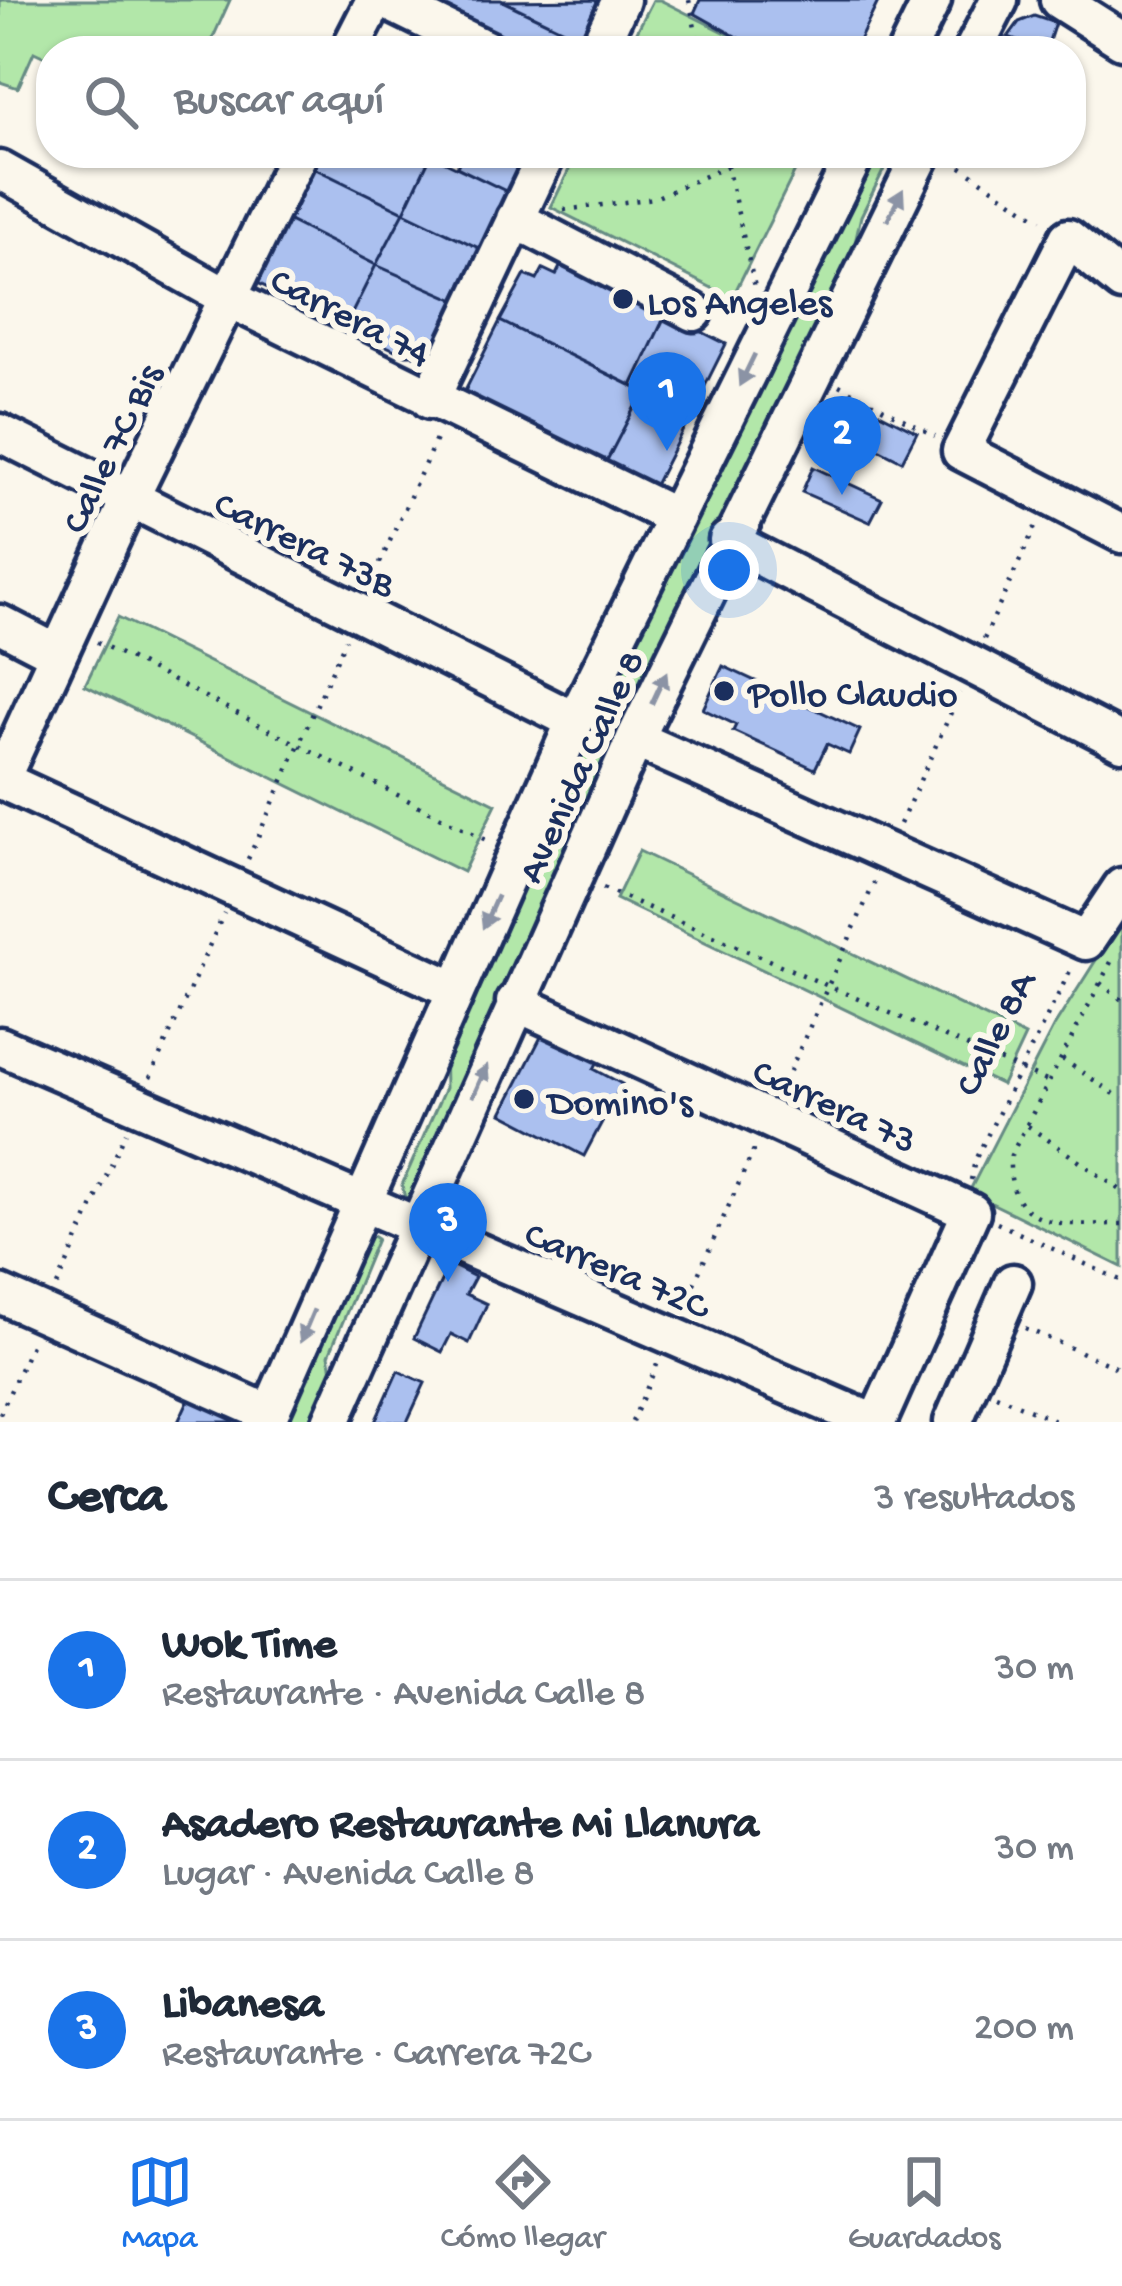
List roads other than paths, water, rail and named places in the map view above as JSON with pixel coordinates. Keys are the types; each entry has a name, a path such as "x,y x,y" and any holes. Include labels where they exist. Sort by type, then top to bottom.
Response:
{"street":[{"path":"357,36 374,0"},
{"path":"385,0 458,36"},
{"path":"604,36 621,0"},
{"path":"914,36 932,0"},
{"path":"981,36 999,0"},
{"path":"1059,0 1122,40"},
{"name":"Calle 7C Bis","path":"0,780 129,500 292,168"},
{"path":"430,400 540,168"},
{"name":"Avenida Calle 8","path":"268,1418 575,722 849,168"},
{"name":"Avenida Calle 8","path":"331,1422 635,739 915,168"},
{"name":"Carrera 74","path":"0,170 228,298 675,517"},
{"path":"515,219 694,312"},
{"path":"1122,282 1068,238 961,451 1122,534"},
{"name":"Carrera 73B","path":"0,434 575,722"},
{"path":"728,541 1122,742"},
{"path":"0,624 64,641"},
{"path":"635,739 1098,951 1122,887"},
{"path":"0,780 455,990"},
{"name":"Carrera 73","path":"515,1002 971,1212 874,1422"},
{"name":"Carrera 72C","path":"0,1046 874,1422"},
{"path":"0,1294 268,1418"},
{"path":"952,1422 1005,1300"}],"place":[{"name":"Los Angeles","path":"623,299"},
{"name":"Wok Time","path":"667,451"},
{"name":"Asadero Restaurante Mi Llanura","path":"842,495"},
{"name":"Pollo Claudio","path":"724,691"},
{"name":"Domino's","path":"524,1099"},
{"name":"Libanesa","path":"448,1282"}]}
